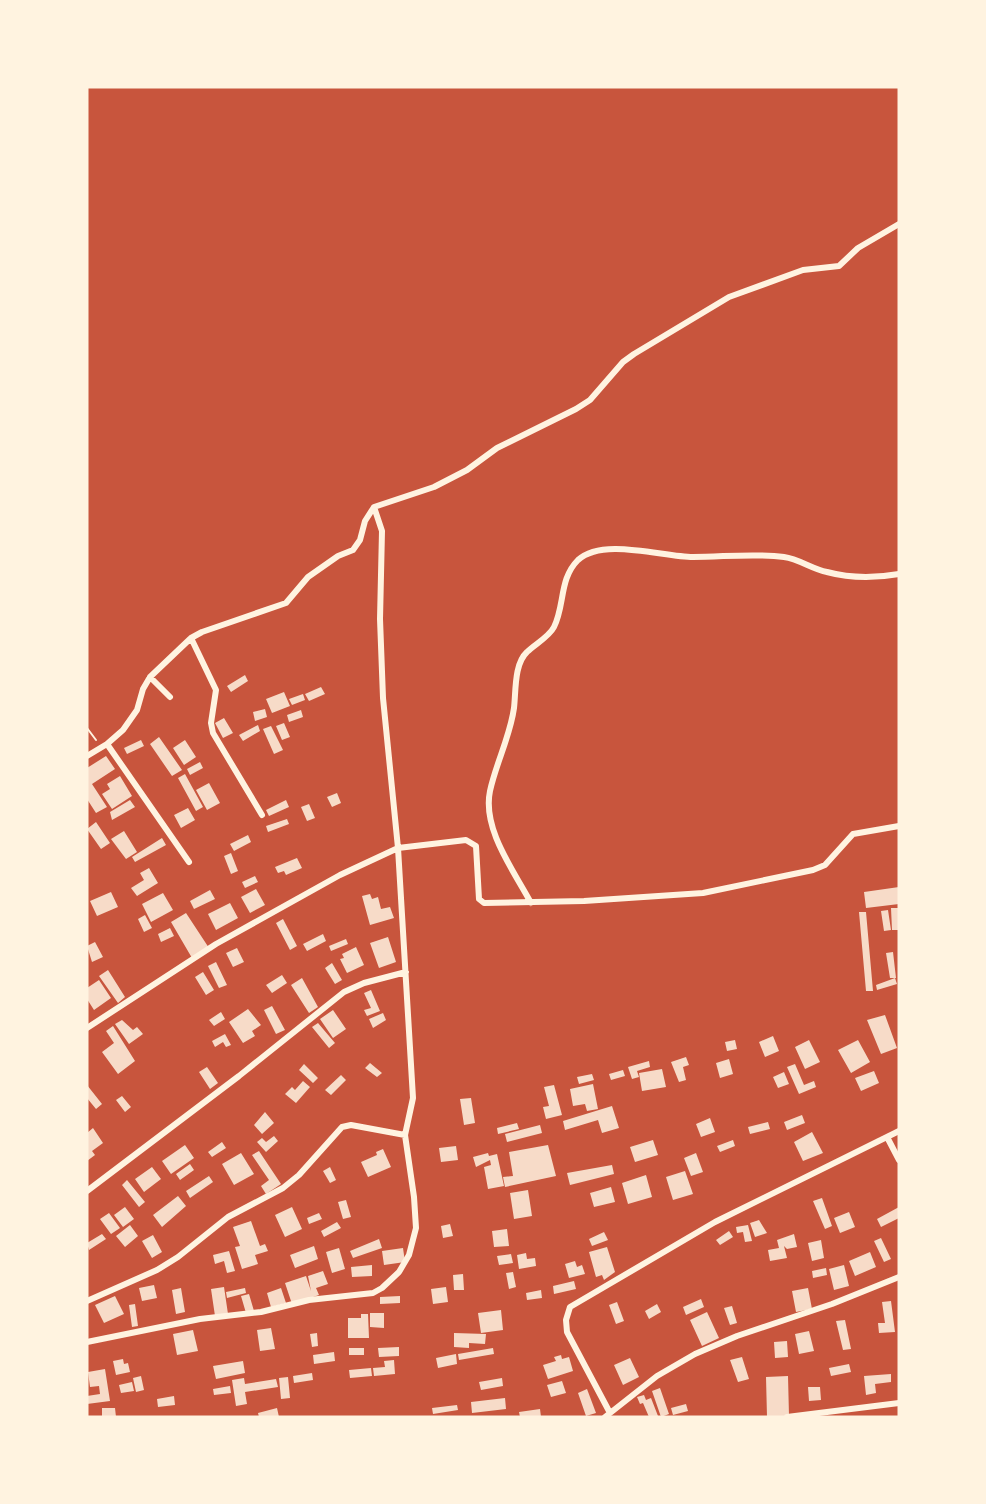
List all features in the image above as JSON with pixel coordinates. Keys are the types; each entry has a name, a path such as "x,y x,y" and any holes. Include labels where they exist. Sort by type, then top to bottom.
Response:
{"street":[{"path":"87,756 107,744 123,730 137,710 142,689 150,677 191,639 202,632 286,603 308,577 356,547 364,521 374,507 434,487 467,470 497,448 576,409 590,400 611,375 634,354 729,297 802,270 834,268 875,237 899,224"},
{"path":"87,1342 200,1319 261,1312 309,1300 374,1293 399,1272 410,1256 416,1228 405,1135 413,1098 398,848 383,698 380,619 382,531 374,507"},
{"path":"531,903 506,858 491,821 488,805 490,790 512,720 518,671 525,653 553,630 569,571 580,558 596,552 634,549 676,557 728,555 786,558 827,572 851,575 879,577 899,574"},
{"path":"191,639 216,690 211,723 213,733 262,815"},
{"path":"150,677 170,697"},
{"path":"107,744 189,862"},
{"path":"87,1028 216,944 293,899 398,848 461,840 472,842 476,846 478,894 481,901 492,905 703,893 813,870 825,865 853,834 899,826"},
{"path":"87,1191 239,1076 344,992 364,983 406,972"},
{"path":"87,1301 157,1270 178,1257 228,1217 283,1188 342,1127 351,1125 405,1135"},
{"path":"899,1131 765,1196 600,1287 570,1307 566,1320 567,1332 607,1415 657,1376 695,1354 737,1336 832,1304 899,1277"},
{"path":"887,1137 899,1160"},
{"path":"787,1417 899,1403"}],"building":[{"path":"245,675 248,681 231,692 227,686"},
{"path":"321,687 325,694 309,701 305,694"},
{"path":"284,692 290,706 272,713 266,699"},
{"path":"303,694 305,700 292,705 289,699"},
{"path":"265,709 267,717 255,721 253,712"},
{"path":"301,710 303,717 289,722 287,715"},
{"path":"224,718 233,733 223,738 215,723"},
{"path":"284,723 290,737 282,740 276,726"},
{"path":"258,725 260,731 243,741 239,735"},
{"path":"271,726 283,750 274,754 263,729"},
{"path":"159,737 182,770 172,776 150,744"},
{"path":"141,740 144,746 127,754 124,748"},
{"path":"185,740 196,757 184,765 173,748"},
{"path":"106,756 115,769 92,784 107,807 96,813 87,799 87,768"},
{"path":"200,762 203,768 190,775 187,769"},
{"path":"185,774 203,807 196,811 178,778"},
{"path":"120,776 132,796 112,809 102,794 110,789 107,784"},
{"path":"209,783 220,803 207,810 196,790"},
{"path":"337,793 341,803 332,807 327,797"},
{"path":"130,800 135,807 112,820 110,812"},
{"path":"286,800 289,807 269,816 266,810"},
{"path":"309,804 315,818 307,821 301,807"},
{"path":"188,808 195,820 181,828 174,815"},
{"path":"287,819 289,824 268,832 266,826"},
{"path":"96,822 110,843 101,849 87,829"},
{"path":"124,831 137,852 126,859 111,839"},
{"path":"248,835 251,842 234,851 230,844"},
{"path":"162,838 166,845 135,862 132,857"},
{"path":"231,853 238,871 231,874 224,856"},
{"path":"297,858 302,868 286,875 284,871 278,873 275,867"},
{"path":"149,868 158,883 137,896 131,888 144,880 140,873"},
{"path":"255,876 258,882 245,888 242,882"},
{"path":"899,887 899,904 866,908 864,892"},
{"path":"256,889 265,905 250,913 241,897"},
{"path":"210,890 215,899 194,909 190,901"},
{"path":"111,892 118,907 97,916 90,901"},
{"path":"163,893 173,910 151,922 142,904"},
{"path":"370,894 372,899 378,897 381,909 390,907 394,918 370,925 362,896"},
{"path":"230,903 238,918 216,930 208,914"},
{"path":"891,908 899,908 899,930 892,930"},
{"path":"888,910 891,930 884,931 881,911"},
{"path":"859,912 866,912 873,991 866,991"},
{"path":"186,913 209,948 192,958 171,922"},
{"path":"145,915 152,928 144,932 138,919"},
{"path":"283,919 297,946 290,950 276,923"},
{"path":"170,928 174,936 161,942 158,934"},
{"path":"323,934 326,941 307,951 303,944"},
{"path":"388,937 396,962 379,968 370,943"},
{"path":"346,939 348,944 331,951 329,946"},
{"path":"95,942 103,957 92,962 87,946"},
{"path":"356,947 364,965 347,973 340,959 344,958 342,954"},
{"path":"237,948 244,962 233,967 226,953"},
{"path":"893,952 896,978 890,978 886,953"},
{"path":"216,962 227,985 219,988 208,966"},
{"path":"332,963 342,980 335,984 325,968"},
{"path":"108,970 125,997 118,1003 99,976"},
{"path":"203,972 214,990 206,995 195,977"},
{"path":"282,975 287,983 272,993 266,985"},
{"path":"302,978 318,1007 309,1013 291,985"},
{"path":"895,978 897,984 877,990 876,985"},
{"path":"99,980 111,998 94,1010 87,999 87,988"},
{"path":"371,990 380,1011 367,1016 364,1010 371,1008 364,993"},
{"path":"272,1006 285,1030 276,1034 264,1010"},
{"path":"248,1009 261,1025 252,1031 255,1036 243,1043 229,1022"},
{"path":"333,1010 346,1029 333,1038 320,1019"},
{"path":"221,1012 225,1019 214,1026 209,1020"},
{"path":"383,1013 386,1020 373,1028 369,1019"},
{"path":"885,1015 897,1048 881,1054 867,1020"},
{"path":"122,1020 133,1030 137,1027 143,1034 129,1044 115,1024"},
{"path":"318,1023 335,1043 329,1048 312,1027"},
{"path":"113,1026 135,1061 118,1074 102,1052 114,1043 106,1031"},
{"path":"225,1034 231,1045 226,1047 223,1042 215,1047 212,1041"},
{"path":"773,1036 779,1051 765,1057 759,1042"},
{"path":"735,1040 737,1049 727,1051 725,1042"},
{"path":"809,1040 820,1062 805,1069 795,1047"},
{"path":"858,1040 870,1062 851,1073 838,1050"},
{"path":"686,1057 689,1065 683,1067 686,1080 679,1082 671,1062"},
{"path":"729,1059 733,1074 720,1078 716,1063"},
{"path":"649,1061 650,1067 637,1071 639,1077 632,1079 628,1067"},
{"path":"370,1063 382,1073 377,1077 365,1068"},
{"path":"304,1064 318,1078 313,1083 299,1070"},
{"path":"795,1064 804,1085 814,1081 816,1087 799,1094 787,1067"},
{"path":"207,1067 218,1083 210,1089 199,1072"},
{"path":"662,1069 666,1087 642,1091 639,1073"},
{"path":"623,1070 625,1076 611,1080 609,1074"},
{"path":"874,1071 879,1083 861,1091 855,1078"},
{"path":"784,1072 789,1084 778,1088 773,1077"},
{"path":"592,1074 594,1080 579,1084 577,1077"},
{"path":"341,1075 346,1080 331,1095 325,1090"},
{"path":"303,1081 310,1087 296,1103 285,1094 292,1087 295,1090"},
{"path":"593,1084 598,1109 587,1111 585,1104 573,1106 570,1089"},
{"path":"87,1085 102,1104 96,1109 87,1098"},
{"path":"554,1085 562,1115 546,1119 543,1107 549,1106 544,1087"},
{"path":"122,1096 131,1107 125,1112 116,1100"},
{"path":"471,1098 475,1123 464,1125 460,1099"},
{"path":"612,1106 619,1128 602,1133 598,1120 565,1130 563,1121"},
{"path":"265,1112 274,1123 262,1134 254,1125"},
{"path":"802,1115 805,1123 787,1130 784,1122"},
{"path":"710,1118 715,1132 701,1137 696,1124"},
{"path":"768,1122 770,1129 750,1134 748,1127"},
{"path":"517,1123 519,1129 498,1134 497,1128"},
{"path":"540,1125 542,1133 507,1142 505,1134"},
{"path":"93,1128 103,1143 92,1151 95,1155 87,1161 87,1133"},
{"path":"812,1132 823,1153 803,1161 794,1142"},
{"path":"274,1136 278,1141 266,1152 257,1142 262,1138 266,1142"},
{"path":"653,1140 658,1155 635,1162 630,1147"},
{"path":"733,1140 735,1146 720,1152 717,1146"},
{"path":"222,1142 226,1148 212,1157 208,1152"},
{"path":"185,1145 194,1158 171,1174 162,1161"},
{"path":"548,1145 556,1176 505,1187 503,1177 513,1176 509,1152"},
{"path":"456,1146 458,1160 441,1162 439,1148"},
{"path":"383,1149 391,1167 368,1177 361,1162 377,1155 376,1152"},
{"path":"259,1151 281,1184 266,1194 261,1186 269,1180 252,1155"},
{"path":"241,1153 254,1174 234,1185 222,1164"},
{"path":"488,1153 489,1156 497,1154 504,1186 488,1189 484,1167 491,1165 490,1160 476,1167 473,1157"},
{"path":"696,1153 703,1172 691,1176 684,1158"},
{"path":"190,1164 194,1170 180,1180 176,1174"},
{"path":"612,1165 614,1174 570,1185 567,1173"},
{"path":"152,1167 161,1179 144,1192 135,1179"},
{"path":"330,1167 336,1180 330,1183 323,1171"},
{"path":"685,1171 693,1194 673,1200 666,1177"},
{"path":"646,1175 652,1197 628,1204 622,1183"},
{"path":"209,1176 213,1182 190,1198 186,1191"},
{"path":"127,1180 145,1202 139,1207 122,1185"},
{"path":"611,1187 615,1202 594,1207 590,1193"},
{"path":"528,1190 532,1216 514,1219 510,1193"},
{"path":"178,1196 186,1206 162,1227 153,1215"},
{"path":"822,1198 832,1226 825,1229 813,1201"},
{"path":"346,1200 351,1217 343,1219 338,1202"},
{"path":"125,1207 134,1219 123,1227 114,1215"},
{"path":"292,1207 302,1229 285,1237 275,1215"},
{"path":"899,1207 899,1218 881,1227 877,1219"},
{"path":"849,1212 855,1227 840,1233 834,1218"},
{"path":"109,1213 120,1228 111,1234 100,1219"},
{"path":"319,1213 322,1219 309,1224 307,1218"},
{"path":"759,1220 767,1233 755,1237 750,1223"},
{"path":"251,1221 260,1246 265,1244 268,1251 255,1255 258,1264 242,1269 235,1247 240,1246 233,1227"},
{"path":"337,1222 341,1228 324,1237 321,1231"},
{"path":"450,1224 453,1236 443,1238 441,1226"},
{"path":"130,1225 138,1236 125,1247 116,1236"},
{"path":"748,1225 752,1241 745,1242 743,1232 737,1233 736,1227"},
{"path":"507,1229 509,1246 494,1247 492,1231"},
{"path":"729,1231 733,1237 720,1245 716,1240"},
{"path":"604,1232 608,1240 592,1246 589,1239"},
{"path":"102,1234 106,1239 89,1250 87,1243"},
{"path":"794,1234 797,1247 787,1249 784,1246 787,1258 770,1261 768,1250 779,1248 777,1240"},
{"path":"153,1235 162,1252 152,1258 142,1241"},
{"path":"881,1238 891,1259 884,1262 874,1241"},
{"path":"379,1239 382,1248 353,1258 350,1251"},
{"path":"821,1240 824,1258 812,1261 808,1243"},
{"path":"314,1246 318,1259 295,1268 290,1255"},
{"path":"607,1247 615,1272 604,1280 602,1275 596,1277 589,1252"},
{"path":"339,1248 345,1269 332,1273 326,1252"},
{"path":"403,1248 405,1262 384,1265 382,1251"},
{"path":"229,1251 235,1271 227,1273 224,1261 215,1264 213,1255"},
{"path":"870,1252 876,1267 855,1276 849,1261"},
{"path":"526,1253 527,1259 535,1258 536,1266 519,1269 517,1255"},
{"path":"511,1254 513,1263 499,1265 497,1256"},
{"path":"575,1261 577,1267 582,1265 585,1274 569,1278 565,1264"},
{"path":"372,1265 372,1276 352,1277 351,1267"},
{"path":"844,1265 849,1286 834,1290 829,1269"},
{"path":"826,1268 827,1275 813,1278 812,1271"},
{"path":"323,1271 328,1284 316,1288 319,1295 292,1304 285,1283 306,1276 311,1291 308,1276"},
{"path":"513,1272 516,1287 509,1289 506,1273"},
{"path":"463,1274 464,1290 454,1290 453,1275"},
{"path":"574,1281 576,1289 554,1294 553,1286"},
{"path":"154,1285 157,1298 142,1301 139,1288"},
{"path":"224,1287 228,1314 215,1316 211,1289"},
{"path":"446,1287 448,1302 433,1304 431,1289"},
{"path":"181,1288 185,1312 176,1314 172,1290"},
{"path":"245,1288 246,1293 227,1298 226,1292"},
{"path":"281,1288 286,1303 271,1307 267,1293"},
{"path":"808,1288 812,1309 796,1312 792,1291"},
{"path":"541,1290 542,1298 527,1300 526,1293"},
{"path":"249,1294 254,1311 246,1313 241,1296"},
{"path":"115,1296 124,1314 104,1323 95,1305"},
{"path":"400,1296 400,1303 380,1304 380,1297"},
{"path":"701,1299 704,1307 686,1315 683,1307"},
{"path":"891,1301 895,1332 879,1333 878,1323 885,1323 882,1302"},
{"path":"617,1302 624,1321 616,1324 609,1305"},
{"path":"135,1304 138,1326 132,1327 129,1305"},
{"path":"657,1304 661,1312 649,1319 645,1311"},
{"path":"732,1306 737,1323 730,1325 724,1308"},
{"path":"501,1310 503,1330 481,1333 478,1313"},
{"path":"707,1312 719,1338 702,1346 690,1320"},
{"path":"370,1313 384,1313 384,1328 370,1327"},
{"path":"361,1314 368,1314 369,1338 348,1338 348,1318 361,1318"},
{"path":"845,1320 851,1349 843,1350 836,1321"},
{"path":"271,1328 275,1349 260,1351 257,1330"},
{"path":"193,1330 198,1351 177,1355 173,1334"},
{"path":"809,1331 814,1351 799,1354 795,1334"},
{"path":"317,1333 318,1346 312,1347 310,1334"},
{"path":"454,1333 486,1334 485,1344 469,1343 469,1348 454,1347"},
{"path":"787,1341 788,1357 775,1358 774,1342"},
{"path":"399,1347 399,1356 379,1357 378,1348"},
{"path":"349,1348 364,1348 364,1355 349,1355"},
{"path":"493,1348 494,1354 459,1360 458,1354"},
{"path":"334,1352 335,1361 314,1364 313,1355"},
{"path":"456,1354 457,1364 438,1368 436,1358"},
{"path":"561,1355 562,1359 569,1357 573,1371 548,1379 543,1365 556,1361 554,1357"},
{"path":"742,1357 749,1379 738,1382 730,1360"},
{"path":"630,1358 639,1377 623,1385 614,1365"},
{"path":"123,1359 124,1364 128,1363 130,1372 116,1375 113,1361"},
{"path":"394,1360 395,1374 374,1376 373,1368 385,1367 384,1361"},
{"path":"243,1361 245,1373 216,1379 213,1366"},
{"path":"849,1364 851,1372 831,1376 829,1368"},
{"path":"371,1368 372,1376 350,1378 349,1370"},
{"path":"105,1369 110,1401 87,1404 87,1396 100,1394 99,1386 90,1387 88,1372"},
{"path":"312,1373 313,1380 294,1383 293,1376"},
{"path":"891,1374 891,1382 875,1384 876,1393 866,1395 864,1376"},
{"path":"141,1376 144,1390 136,1392 133,1378"},
{"path":"788,1376 789,1416 767,1417 766,1377"},
{"path":"288,1377 290,1398 281,1399 279,1378"},
{"path":"244,1378 245,1384 276,1379 278,1387 245,1392 247,1404 236,1406 232,1380"},
{"path":"502,1378 503,1386 481,1390 479,1382"},
{"path":"562,1381 566,1393 551,1397 547,1385"},
{"path":"132,1382 134,1391 121,1393 119,1385"},
{"path":"230,1386 231,1393 214,1395 213,1389"},
{"path":"808,1387 820,1387 821,1400 809,1401"},
{"path":"660,1388 669,1414 661,1417 652,1391"},
{"path":"587,1389 596,1413 586,1416 578,1393"},
{"path":"644,1395 646,1400 651,1398 658,1416 649,1417 643,1403 640,1404 637,1397"},
{"path":"174,1396 175,1405 158,1407 157,1399"},
{"path":"505,1398 506,1409 472,1413 471,1402"},
{"path":"686,1404 688,1411 673,1415 671,1408"},
{"path":"457,1405 458,1410 433,1414 432,1408"},
{"path":"102,1408 115,1408 116,1417 102,1417"},
{"path":"277,1408 279,1417 259,1417 258,1413"},
{"path":"540,1409 541,1417 520,1417 519,1412"}]}
